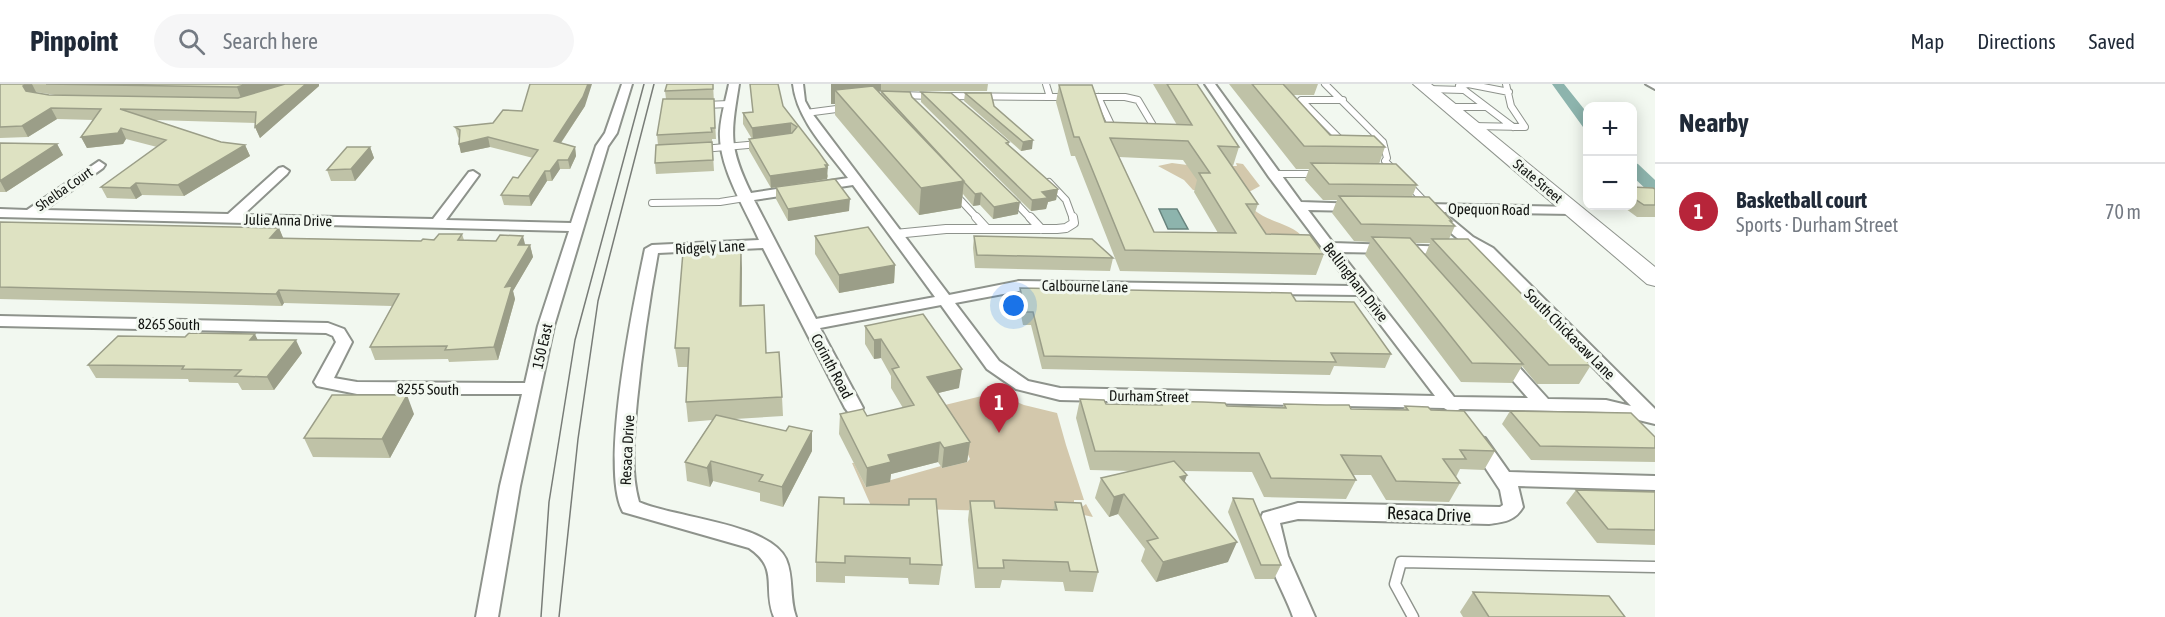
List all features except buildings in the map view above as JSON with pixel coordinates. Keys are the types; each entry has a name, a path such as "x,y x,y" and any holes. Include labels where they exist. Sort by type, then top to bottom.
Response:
{"main road":[{"name":"State Street","path":"1424,87 1655,279"}],"street":[{"name":"150 East","path":"487,617 510,486 546,326 602,146 611,133 627,84"},
{"path":"727,147 729,104 734,84"},
{"name":"Durham Street","path":"798,84 800,101 806,113 856,181 993,365 1022,385 1060,394 1606,406 1654,419"},
{"name":"Bellingham Drive","path":"1210,84 1273,174 1448,402 1504,479"},
{"name":"Corinth Road","path":"727,147 746,198 854,408"},
{"name":"Shelba Court","path":"30,214 99,165"},
{"path":"232,218 283,171"},
{"path":"438,223 473,175"},
{"path":"746,198 856,181"},
{"path":"1297,206 1364,207"},
{"name":"Opequon Road","path":"1409,208 1573,210"},
{"name":"South Chickasaw Lane","path":"1432,208 1468,240 1488,251 1654,419"},
{"name":"Julie Anna Drive","path":"0,213 577,227"},
{"name":"Ridgely Lane","path":"652,249 768,243"},
{"path":"1329,248 1488,251"},
{"name":"Resaca Drive","path":"652,249 637,335 626,432 624,490 626,499 630,507 639,511 755,542 766,548 779,566 781,608 785,617"},
{"path":"1407,249 1422,267"},
{"name":"Calbourne Lane","path":"810,325 991,290 1040,285 1363,291"},
{"name":"8265 South","path":"0,321 317,327 337,331 344,342 323,382"},
{"path":"1490,345 1543,404"},
{"name":"8255 South","path":"323,382 357,388 477,390 532,388"},
{"path":"1504,479 1655,483"},
{"name":"Resaca Drive","path":"1304,617 1269,530 1270,518 1298,511 1489,516 1506,514 1513,507 1513,499 1504,479"}],"lane":[{"path":"1046,84 1050,97"},
{"path":"1325,84 1383,142 1387,158 1385,161 1432,208"},
{"path":"1472,126 1525,127 1511,106 1506,84"},
{"path":"1424,87 1467,86 1509,92"},
{"path":"1467,86 1486,107 1513,127"},
{"path":"894,96 1098,97 1138,100 1158,135 1152,138"},
{"path":"913,96 915,104"},
{"path":"941,96 952,98 963,108"},
{"path":"1098,97 1115,133 1121,137"},
{"path":"1343,100 1301,100 1340,141 1352,143"},
{"path":"698,105 729,104"},
{"path":"1448,106 1486,107"},
{"path":"806,113 849,108"},
{"path":"690,149 772,142"},
{"path":"1367,145 1383,142"},
{"path":"1273,174 1319,174"},
{"path":"1388,175 1400,176"},
{"path":"896,234 946,229 1066,228 1074,223 1069,205 1062,193 1045,179"},
{"path":"947,185 986,228"},
{"path":"1003,191 1041,229"},
{"path":"652,203 720,202 746,198"},
{"path":"1413,617 1395,584 1401,562 1655,567"}],"shaded area":[{"path":"1172,163 1195,166 1243,164 1260,186 1249,192 1193,190 1184,180 1158,166"},
{"path":"1254,210 1287,226 1305,239 1274,244 1252,220"},
{"path":"994,393 1024,405 1057,413 1084,500 1074,500 1074,505 1082,507 1086,504 1093,517 1075,513 872,508 852,463 866,487 941,466 942,468 967,462 970,459 945,405"}],"water":[{"path":"1159,209 1177,209 1188,229 1168,229"}],"waterway":[{"path":"1558,85 1583,118"},
{"path":"1637,172 1655,189"}],"tram line":[{"path":"541,617 549,502 575,340 644,84"},
{"path":"559,617 578,439 598,301 654,84"}],"place":[{"name":"Basketball court","path":"999,433"}]}
